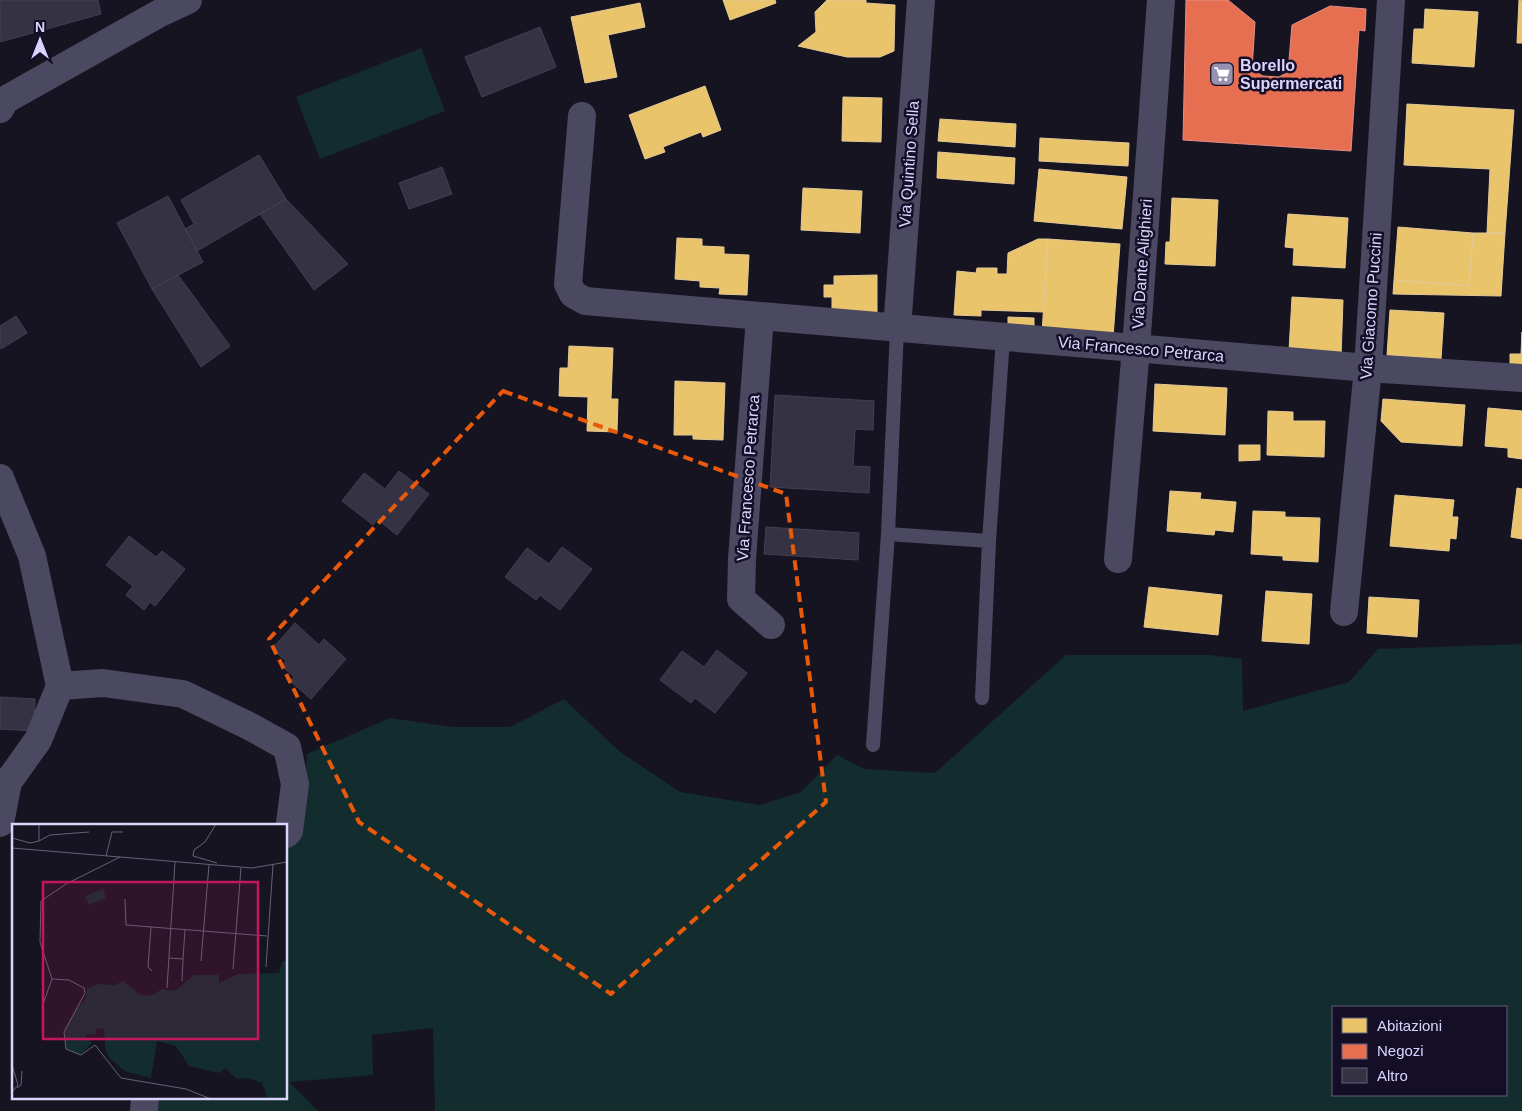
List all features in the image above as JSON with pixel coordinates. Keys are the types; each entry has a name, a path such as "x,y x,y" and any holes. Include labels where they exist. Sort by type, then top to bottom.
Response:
{"street":[{"path":"0,109 5,100 160,13 188,0"},
{"name":"Via Quintino Sella","path":"897,329 921,0"},
{"name":"Via Dante Alighieri","path":"1118,558 1136,348 1160,0"},
{"name":"Via Giacomo Puccini","path":"1344,612 1368,368 1391,0"},
{"name":"Via Francesco Petrarca","path":"582,116 568,284 572,294 585,301 1368,368 1522,378"},
{"name":"Via Francesco Petrarca","path":"760,317 742,559 741,599 771,625"},
{"path":"0,478 32,556 60,686 38,740 8,782 0,824"},
{"path":"60,686 103,684 182,694 251,727 287,747 295,784 288,832"},
{"path":"144,1111 145,1098"}],"lane":[{"path":"872,745 888,534 897,329"},
{"path":"982,698 988,541 1003,338"},
{"path":"888,534 988,541"}],"highlighted area":[{"path":"503,391 786,494 826,802 611,994 359,822 269,639"}],"green space":[{"path":"421,48 445,111 320,159 296,97"},
{"path":"1522,644 1522,1111 435,1111 433,1028 372,1035 373,1075 289,1082 318,1111 149,1111 149,1098 288,1098 288,839 305,801 307,754 390,718 452,727 510,727 564,699 619,751 680,792 760,805 801,792 837,755 864,769 935,773 1066,655 1209,655 1242,659 1243,711 1349,682 1378,649"}],"building: Abitazioni":[{"path":"723,0 775,0 776,3 730,20"},
{"path":"827,0 866,0 866,3 895,5 894,51 880,57 847,57 798,46 816,32 815,12"},
{"path":"1519,0 1522,1 1522,43 1517,43"},
{"path":"640,3 645,27 608,35 617,77 585,83 571,17"},
{"path":"1425,9 1478,12 1474,67 1412,63 1414,29 1424,29"},
{"path":"705,86 721,130 703,137 701,132 663,147 665,152 645,159 629,115"},
{"path":"843,97 882,98 881,142 842,141"},
{"path":"1407,104 1514,110 1505,233 1487,233 1490,169 1404,165"},
{"path":"940,119 1016,124 1015,147 938,141"},
{"path":"1040,138 1129,143 1128,166 1039,161"},
{"path":"938,152 1015,158 1014,184 937,178"},
{"path":"1039,169 1127,177 1122,229 1034,221"},
{"path":"803,188 862,191 860,233 801,230"},
{"path":"1172,198 1218,200 1215,266 1165,264 1166,242 1170,242"},
{"path":"1288,214 1348,218 1345,268 1293,265 1294,248 1285,247"},
{"path":"1398,227 1473,233 1469,286 1394,280"},
{"path":"1473,233 1505,233 1501,296 1393,294 1394,280 1469,286"},
{"path":"677,238 702,239 702,246 724,247 724,254 749,255 747,295 719,294 720,288 700,287 700,281 675,279"},
{"path":"1038,239 1048,239 1043,312 981,310 981,316 954,315 957,271 976,273 977,268 997,268 997,274 1007,274 1008,253"},
{"path":"1048,239 1120,244 1113,337 1042,333"},
{"path":"877,275 877,314 850,314 850,310 832,310 832,297 824,297 824,285 834,285 834,276"},
{"path":"1292,297 1343,300 1341,357 1289,351"},
{"path":"1390,310 1444,313 1441,359 1387,355"},
{"path":"1008,317 1034,318 1034,331 1008,330"},
{"path":"1522,332 1522,365 1510,364 1510,354 1521,354"},
{"path":"569,346 613,348 611,399 618,399 617,432 587,431 588,397 559,396 560,368 568,368"},
{"path":"675,381 725,383 723,440 693,439 693,435 674,435"},
{"path":"1155,384 1227,388 1225,435 1153,431"},
{"path":"1383,399 1465,405 1462,446 1401,442 1381,421"},
{"path":"1488,408 1522,411 1522,459 1508,457 1508,448 1485,446"},
{"path":"1268,411 1293,412 1293,421 1325,421 1324,457 1267,455"},
{"path":"1239,445 1260,445 1260,460 1239,461"},
{"path":"1517,488 1522,489 1522,539 1511,537"},
{"path":"1170,491 1201,493 1200,499 1236,502 1233,532 1215,530 1214,535 1167,531"},
{"path":"1395,495 1454,500 1452,517 1458,517 1456,539 1450,538 1449,551 1390,546"},
{"path":"1253,511 1285,512 1285,517 1320,518 1318,562 1283,560 1283,556 1251,554"},
{"path":"1149,587 1222,595 1218,635 1144,627"},
{"path":"1266,591 1312,594 1309,644 1262,641"},
{"path":"1369,597 1419,600 1417,637 1367,633"}],"building: Negozi":[{"name":"Borello Supermercati","path":"1186,0 1228,0 1255,22 1252,70 1263,76 1279,77 1288,72 1292,25 1330,6 1366,9 1365,31 1359,30 1351,151 1183,140"}],"building: Altro":[{"path":"0,0 98,0 101,14 0,42"},
{"path":"540,27 556,67 482,97 465,57"},
{"path":"259,155 286,199 197,251 185,229 194,224 181,200"},
{"path":"442,167 452,194 409,209 399,183"},
{"path":"168,196 203,262 152,289 117,223"},
{"path":"286,199 348,264 314,290 260,214"},
{"path":"178,275 230,346 201,367 152,289"},
{"path":"16,316 27,333 1,349 0,326"},
{"path":"775,395 874,401 873,430 855,429 853,466 870,467 869,493 770,487"},
{"path":"399,471 429,494 397,535 377,519 373,525 342,501 364,473 385,489"},
{"path":"766,527 859,533 858,560 764,554"},
{"path":"129,536 156,557 162,551 185,569 155,606 150,602 144,610 126,595 133,586 106,565"},
{"path":"562,547 592,569 560,610 540,595 536,600 505,577 527,548 549,564"},
{"path":"295,623 319,645 324,639 346,659 311,699 290,681 294,677 282,666 286,661 272,649"},
{"path":"717,650 747,673 715,713 695,698 691,703 660,680 682,651 704,667"},
{"path":"0,697 35,699 34,731 0,729"}],"place":[{"name":"Borello Supermercati","path":"1222,74"}]}
